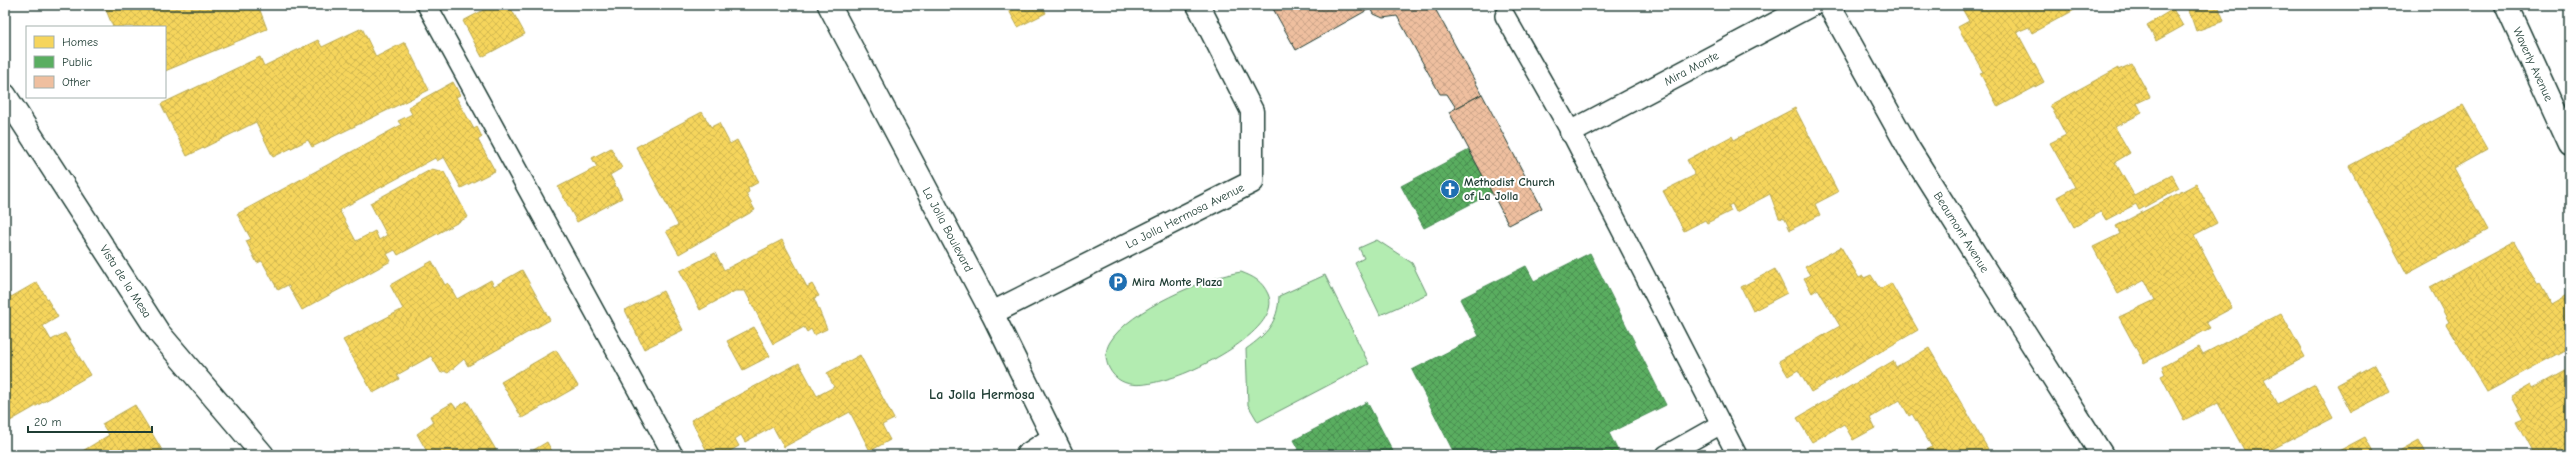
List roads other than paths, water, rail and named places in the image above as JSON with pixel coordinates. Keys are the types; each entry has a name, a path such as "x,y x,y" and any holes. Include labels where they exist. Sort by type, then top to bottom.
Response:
{"street":[{"name":"La Jolla Boulevard","path":"829,5 992,313 1058,447"},
{"name":"La Jolla Hermosa Avenue","path":"992,313 1252,182 1252,111 1198,5"},
{"name":"Mira Monte","path":"1571,132 1811,5"},
{"name":"Beaumont Avenue","path":"1829,5 1909,149 2102,455"},
{"name":"Waverly Avenue","path":"2506,5 2570,145"},
{"name":"Vista de la Mesa","path":"5,95 159,333 263,455"},
{"path":"1027,455 1058,447"}],"lane":[{"path":"427,5 673,455"},
{"path":"1505,16 1571,132 1737,455"},
{"path":"1666,455 1721,424"}],"place":[{"name":"Methodist Church of La Jolla","path":"1450,189"},
{"name":"Mira Monte Plaza","path":"1118,282"}],"district":[{"name":"La Jolla Hermosa","path":"982,394"}]}
